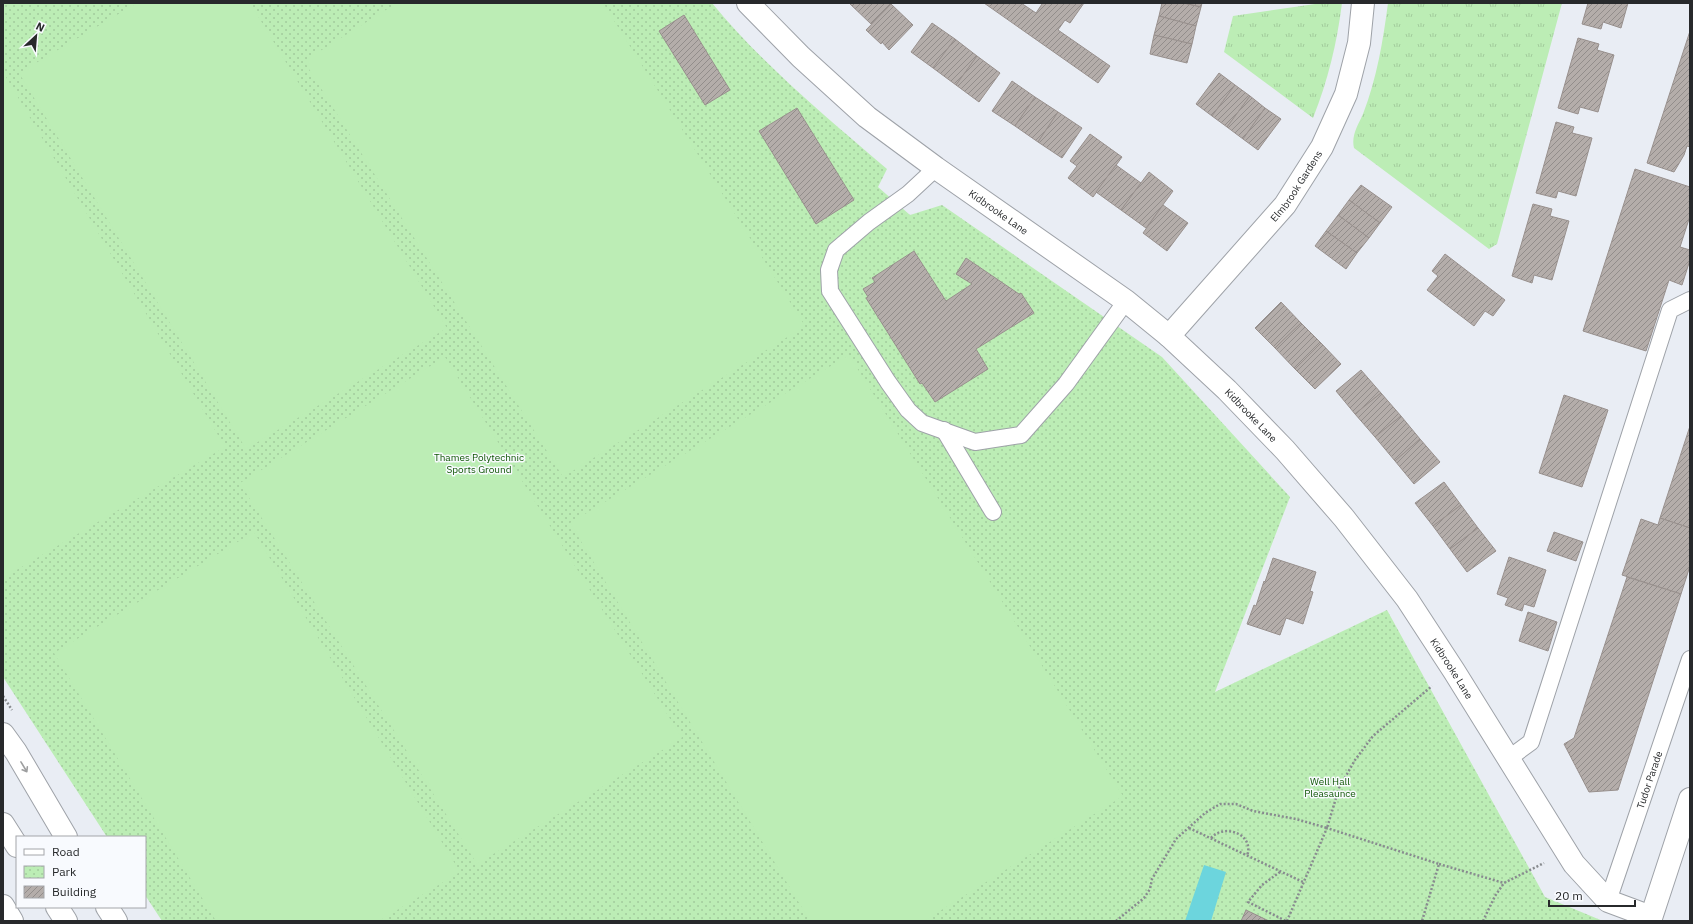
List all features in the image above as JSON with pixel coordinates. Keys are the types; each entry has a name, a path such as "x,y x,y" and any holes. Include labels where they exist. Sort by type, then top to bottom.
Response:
{"main road":[{"name":"Kidbrooke Lane","path":"748,3 801,57 867,117 936,168 1126,301 1169,336 1238,401 1285,450 1344,518 1407,599 1454,671 1574,864 1608,901 1651,919"},
{"name":"Elmbrook Gardens","path":"1169,336 1285,205 1322,148 1346,94 1359,43 1363,3"},
{"path":"3,734 16,752 65,836"},
{"path":"1651,919 1690,798"},
{"path":"3,824 16,844"},
{"path":"3,906 12,921"},
{"path":"58,908 66,921"},
{"path":"108,908 116,921"}],"lane":[{"path":"936,168 908,194 869,222 836,250 829,270 830,291 888,382 908,410 922,423 975,442 1021,435 1066,384 1126,301"},
{"path":"1508,759 1531,742 1670,310 1690,300"},
{"path":"944,430 993,512"},
{"name":"Tudor Parade","path":"1608,901 1690,658"}],"path":[{"path":"1281,872 1262,885 1248,902 1286,921 1326,828 1339,788 1344,778 1373,736 1434,684 1454,671"},
{"path":"1116,921 1144,898 1150,889 1152,879 1176,839 1205,813 1220,804 1236,804 1253,811 1296,819 1504,883"},
{"path":"1189,828 1303,882"},
{"path":"1211,838 1221,831 1236,832 1245,838 1249,850 1247,856"},
{"path":"1483,921 1495,896 1504,883 1565,851"},
{"path":"1422,921 1439,864"}],"green space":[{"name":"Thames Polytechnic Sports Ground","path":"3,3 712,3 752,48 796,90 887,169 878,187 910,215 942,205 1162,357 1290,497 1215,692 1387,610 1545,897 1603,921 162,921 146,897 146,836 106,836 3,677"},
{"path":"137,3 250,3 447,328 246,449 19,73"},
{"path":"397,3 603,3 805,326 563,477 304,61"},
{"path":"1322,3 1342,3 1331,61 1313,118 1224,52 1233,16"},
{"path":"1388,3 1562,3 1497,244 1489,249 1354,148 1354,135 1368,100 1376,73"},
{"path":"3,72 225,447 3,578"},
{"path":"849,355 1123,796 924,921 810,921 570,523"},
{"path":"445,357 682,738 477,864 240,483"},
{"path":"254,532 460,872 379,921 216,921 54,653"}],"water":[{"path":"1204,865 1226,872 1211,921 1185,921"}],"building":[{"path":"849,3 892,3 871,24"},
{"path":"984,3 1021,3 1036,13 1042,4 1041,3 1084,3 1070,23 1065,20 1058,30 1110,66 1098,83"},
{"path":"1162,3 1184,3 1201,7 1196,26 1159,16"},
{"path":"1184,3 1202,3 1201,7"},
{"path":"1588,3 1628,3 1621,28 1603,22 1601,29 1582,24"},
{"path":"891,4 913,25 889,50 882,42 881,44 866,30"},
{"path":"684,15 730,90 705,105 659,31"},
{"path":"1159,16 1196,26 1192,44 1154,35"},
{"path":"932,23 955,39 933,68 911,52"},
{"path":"1690,31 1690,147 1687,146 1684,155 1674,172 1647,163"},
{"path":"1154,35 1192,44 1187,63 1150,54"},
{"path":"1578,38 1599,44 1597,50 1614,55 1598,112 1580,107 1578,114 1558,108"},
{"path":"955,39 977,56 956,85 933,68"},
{"path":"977,56 1000,73 979,102 956,85"},
{"path":"1219,73 1235,85 1212,116 1196,104"},
{"path":"1012,81 1035,97 1015,126 992,111"},
{"path":"1235,85 1250,96 1227,127 1212,116"},
{"path":"1250,96 1265,108 1243,139 1227,127"},
{"path":"1035,97 1058,112 1038,142 1015,126"},
{"path":"797,108 854,200 816,224 759,131"},
{"path":"1265,108 1281,119 1258,150 1243,139"},
{"path":"1058,112 1082,128 1062,158 1038,142"},
{"path":"1556,122 1574,127 1572,133 1592,138 1576,196 1558,191 1556,198 1536,193"},
{"path":"1090,134 1122,157 1093,197 1068,178 1077,166 1070,161"},
{"path":"1116,165 1141,183 1121,210 1096,192"},
{"path":"1635,169 1690,187 1690,216 1680,247 1690,250 1690,260 1682,285 1669,280 1646,351 1583,331"},
{"path":"1149,172 1173,191 1146,228 1121,210"},
{"path":"1361,185 1392,207 1380,223 1349,200"},
{"path":"1349,200 1380,223 1369,238 1338,215"},
{"path":"1533,204 1552,209 1550,216 1569,221 1552,280 1534,275 1532,283 1512,276"},
{"path":"1163,205 1188,223 1167,251 1143,233"},
{"path":"1338,215 1369,238 1357,253 1326,231"},
{"path":"1326,231 1357,253 1346,269 1315,246"},
{"path":"914,251 946,301 972,284 956,274 966,258 1019,294 1021,293 1034,313 976,349 988,369 935,402 922,383 920,384 866,298 868,297 863,289 875,282 872,278"},
{"path":"1445,254 1505,300 1493,316 1485,311 1474,326 1427,290 1438,276 1432,271"},
{"path":"1281,302 1301,323 1275,348 1255,328"},
{"path":"1301,323 1321,343 1295,369 1275,348"},
{"path":"1321,343 1341,364 1315,389 1295,369"},
{"path":"1361,370 1381,393 1355,414 1336,391"},
{"path":"1381,393 1401,416 1375,437 1355,414"},
{"path":"1564,395 1608,410 1582,487 1539,473"},
{"path":"1401,416 1420,439 1395,461 1375,437"},
{"path":"1690,426 1690,528 1660,518"},
{"path":"1420,439 1440,462 1414,484 1395,461"},
{"path":"1444,482 1461,505 1433,526 1415,503"},
{"path":"1461,505 1478,528 1450,549 1433,526"},
{"path":"1660,518 1690,528 1690,566 1681,594 1622,575 1641,519 1658,525"},
{"path":"1478,528 1496,551 1467,572 1450,549"},
{"path":"1554,532 1583,542 1576,561 1547,551"},
{"path":"1509,557 1546,570 1534,607 1524,604 1522,611 1505,605 1508,598 1497,594"},
{"path":"1273,558 1316,572 1310,591 1313,592 1303,624 1286,618 1280,635 1247,624 1254,605 1256,606"},
{"path":"1627,577 1681,594 1618,790 1589,792 1564,744 1574,738"},
{"path":"1528,612 1557,622 1548,651 1519,641"},
{"path":"1246,910 1269,921 1241,921"}],"park label":[{"name":"Well Hall Pleasaunce","path":"1330,786"}]}
